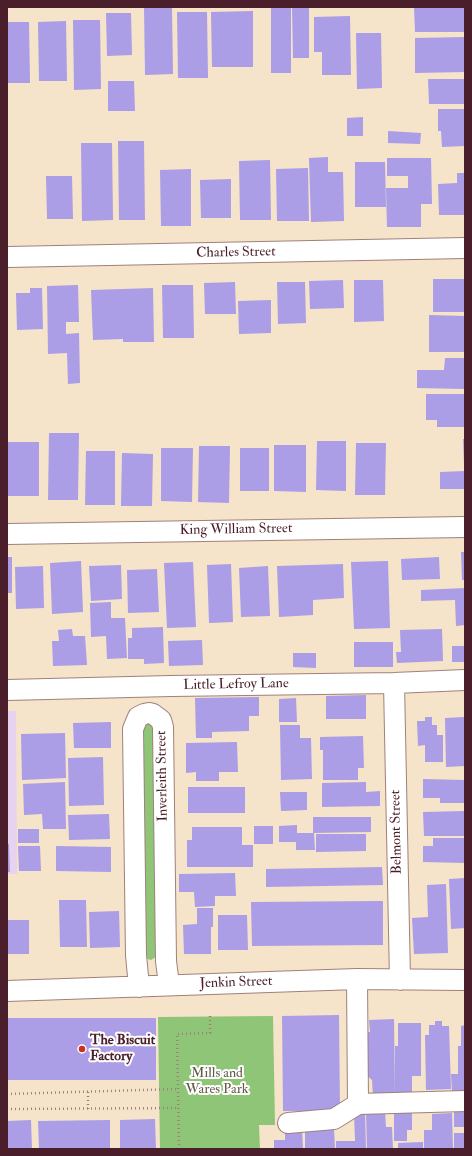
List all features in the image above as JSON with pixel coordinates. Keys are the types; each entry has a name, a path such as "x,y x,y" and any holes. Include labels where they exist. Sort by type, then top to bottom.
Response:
{"street":[{"name":"Charles Street","path":"7,257 465,248"},
{"name":"King William Street","path":"7,534 465,527"},
{"name":"Little Lefroy Lane","path":"7,690 394,683 465,680"},
{"name":"Belmont Street","path":"394,683 400,980"},
{"name":"Inverleith Street","path":"139,987 136,955 133,729 138,717 149,713 161,720 163,727 166,961 169,985"},
{"name":"Jenkin Street","path":"7,991 357,979 465,980"},
{"path":"357,979 358,1104"},
{"path":"288,1123 334,1119 358,1104 465,1101"}],"path":[{"path":"179,1149 177,1034 210,1033 210,1014"},
{"path":"7,1094 178,1089"},
{"path":"88,1092 88,1108"},
{"path":"7,1109 178,1108"}],"shaded area":[{"path":"7,711 16,711 17,874 7,874"}],"green space":[{"path":"153,721 156,957 151,960 145,958 139,725"},
{"name":"Mills and Wares Park","path":"273,1016 275,1125 259,1125 260,1149 160,1149 158,1017"}],"building":[{"path":"144,7 172,7 173,74 145,75"},
{"path":"271,7 291,7 291,73 271,73"},
{"path":"292,7 309,7 309,58 293,58"},
{"path":"414,7 465,7 465,32 415,32"},
{"path":"253,11 253,67 212,67 211,12"},
{"path":"177,12 207,12 208,78 178,78"},
{"path":"106,13 131,13 132,55 107,56"},
{"path":"350,16 351,75 322,75 322,52 314,52 314,17"},
{"path":"73,20 100,20 101,89 74,90"},
{"path":"66,21 67,81 39,81 38,22"},
{"path":"7,22 29,22 30,83 7,83"},
{"path":"356,33 381,33 382,88 357,89"},
{"path":"465,37 465,72 415,73 415,38"},
{"path":"428,79 465,79 465,104 429,104"},
{"path":"108,81 134,81 135,111 108,111"},
{"path":"438,109 465,109 465,146 442,147 441,131 438,131"},
{"path":"363,117 363,136 347,136 347,118"},
{"path":"388,131 421,133 420,144 388,143"},
{"path":"118,141 144,141 145,220 119,220"},
{"path":"81,143 112,143 113,220 82,221"},
{"path":"328,157 328,172 343,172 344,221 311,222 309,158"},
{"path":"387,158 431,158 432,204 421,204 421,227 387,227 386,188 408,188 408,176 387,176"},
{"path":"270,160 271,220 240,220 239,161"},
{"path":"355,162 385,162 386,207 355,207"},
{"path":"308,168 309,221 277,221 276,169"},
{"path":"191,169 191,226 161,226 160,170"},
{"path":"457,173 465,173 465,215 439,215 438,184 457,183"},
{"path":"46,176 72,176 73,219 47,219"},
{"path":"231,179 231,218 201,218 200,180"},
{"path":"433,279 465,279 465,312 433,312"},
{"path":"343,280 344,308 310,309 309,281"},
{"path":"354,280 383,280 384,321 354,322"},
{"path":"235,282 236,314 205,314 204,283"},
{"path":"277,282 305,282 306,323 278,324"},
{"path":"78,285 79,322 66,322 66,334 79,333 80,383 68,384 67,353 48,354 47,286"},
{"path":"162,285 193,285 194,338 163,338"},
{"path":"30,288 42,288 43,329 17,330 16,293 30,293"},
{"path":"153,288 154,342 123,342 123,339 93,340 91,290"},
{"path":"271,300 271,333 239,334 238,301"},
{"path":"429,315 465,316 465,352 429,352"},
{"path":"445,358 465,358 465,389 417,388 417,370 444,370"},
{"path":"426,394 465,394 465,427 437,427 437,420 426,420"},
{"path":"49,433 79,433 78,500 48,500"},
{"path":"463,439 465,439 465,464 464,464"},
{"path":"317,441 346,441 346,491 316,490"},
{"path":"7,442 39,442 39,496 7,496"},
{"path":"356,443 386,443 385,495 355,495"},
{"path":"274,445 306,445 306,492 274,491"},
{"path":"199,446 230,446 229,503 198,502"},
{"path":"161,448 193,448 192,502 161,501"},
{"path":"240,448 269,448 269,491 240,491"},
{"path":"86,451 115,451 115,505 85,505"},
{"path":"122,453 153,454 152,506 121,506"},
{"path":"465,471 465,489 440,489 440,472"},
{"path":"461,552 465,552 465,580 462,580"},
{"path":"7,557 12,557 12,593 7,593"},
{"path":"439,557 440,579 402,580 401,559"},
{"path":"81,561 83,612 52,614 50,563"},
{"path":"388,561 390,628 354,629 351,562"},
{"path":"193,562 196,627 167,628 164,563"},
{"path":"231,564 233,622 209,623 207,565"},
{"path":"343,564 344,598 313,600 313,615 279,617 277,566"},
{"path":"121,565 122,599 91,601 89,566"},
{"path":"43,566 44,608 16,609 15,567"},
{"path":"268,566 270,616 241,617 239,568"},
{"path":"157,569 159,612 128,613 127,570"},
{"path":"465,588 465,625 456,626 455,600 421,601 421,590"},
{"path":"111,602 111,618 125,618 127,658 107,659 106,636 91,637 90,603"},
{"path":"163,627 164,663 144,664 144,659 128,659 128,638 132,638 132,628"},
{"path":"72,629 73,636 85,636 87,665 53,666 52,641 59,641 58,630"},
{"path":"442,629 443,661 397,663 396,652 401,652 400,630"},
{"path":"202,640 203,665 169,666 168,641"},
{"path":"354,642 393,642 393,667 354,667"},
{"path":"452,646 465,646 465,662 452,662"},
{"path":"293,653 316,653 316,668 293,667"},
{"path":"366,695 366,719 326,719 326,696"},
{"path":"259,697 259,716 249,716 249,731 212,732 212,738 196,738 195,698"},
{"path":"296,698 297,722 279,722 279,699"},
{"path":"425,717 432,717 432,725 437,725 437,735 443,735 443,762 425,762 425,745 418,746 417,721 425,721"},
{"path":"465,717 465,766 446,767 445,718"},
{"path":"111,722 111,748 74,748 73,723"},
{"path":"280,725 300,725 300,738 311,738 312,779 281,780"},
{"path":"65,733 66,778 22,780 21,734"},
{"path":"363,736 364,768 358,768 358,780 323,780 323,750 320,750 320,737"},
{"path":"237,742 238,772 219,772 219,781 196,781 196,772 186,773 186,743"},
{"path":"103,757 104,805 69,806 68,758"},
{"path":"423,779 465,780 465,803 440,803 440,798 423,798"},
{"path":"65,782 66,829 43,829 42,814 24,815 23,784"},
{"path":"366,782 366,792 380,791 380,806 322,807 322,783"},
{"path":"188,787 245,787 245,813 188,813"},
{"path":"280,792 307,792 307,810 281,811"},
{"path":"465,811 465,836 424,836 423,812"},
{"path":"109,814 110,839 69,840 68,815"},
{"path":"313,817 371,817 371,832 314,833 315,850 296,850 296,842 279,842 279,826 297,825 297,833 313,833"},
{"path":"254,826 273,826 273,844 254,844"},
{"path":"192,827 242,827 242,845 253,845 253,867 187,867 187,840 192,840"},
{"path":"18,829 39,829 39,843 18,843"},
{"path":"316,834 366,834 366,851 316,852"},
{"path":"433,838 465,838 465,863 423,862 423,846 433,846"},
{"path":"7,844 9,844 10,872 7,872"},
{"path":"18,846 40,846 41,871 19,871"},
{"path":"56,846 111,847 111,872 56,871"},
{"path":"382,867 383,885 266,887 266,869"},
{"path":"235,873 236,896 215,896 215,906 195,907 194,892 179,892 179,874"},
{"path":"465,878 465,928 451,929 449,879"},
{"path":"446,884 448,953 414,954 412,918 428,917 427,885"},
{"path":"59,900 86,900 87,947 60,947"},
{"path":"383,901 383,945 252,946 251,902"},
{"path":"197,908 213,908 211,954 184,954 183,925 197,924"},
{"path":"119,911 120,947 90,948 89,912"},
{"path":"218,915 247,915 248,950 218,950"},
{"path":"7,920 29,920 29,954 7,954"},
{"path":"339,1015 340,1111 283,1111 282,1016"},
{"name":"The Biscuit Factory","path":"7,1018 156,1018 156,1080 7,1080"},
{"path":"394,1019 395,1097 373,1098 372,1080 364,1073 363,1032 370,1032 369,1020"},
{"path":"435,1021 442,1021 442,1026 449,1026 451,1089 426,1090 425,1035 429,1035 429,1025 435,1025"},
{"path":"398,1023 421,1023 421,1076 412,1076 412,1092 395,1092 395,1046 398,1046"},
{"path":"465,1025 465,1092 452,1092 451,1074 458,1074 458,1046 461,1046 461,1026"},
{"path":"394,1110 412,1110 412,1130 407,1130 407,1141 394,1141"},
{"path":"454,1110 465,1110 465,1127 454,1127"},
{"path":"385,1111 386,1127 392,1127 393,1149 367,1149 366,1112"},
{"path":"365,1112 366,1149 336,1149 336,1141 355,1141 354,1113"},
{"path":"452,1113 453,1149 424,1149 424,1130 432,1130 432,1114"},
{"path":"155,1119 156,1149 120,1149 120,1120"},
{"path":"31,1120 32,1149 7,1149 7,1121"},
{"path":"110,1120 110,1149 39,1149 38,1121"},
{"path":"302,1129 303,1149 274,1149 274,1140 285,1140 285,1130"},
{"path":"334,1129 335,1149 305,1149 305,1130"},
{"path":"454,1133 465,1133 465,1149 454,1149"},
{"path":"423,1142 423,1149 398,1149 398,1143"}],"place":[{"name":"The Biscuit Factory","path":"82,1049"}]}
